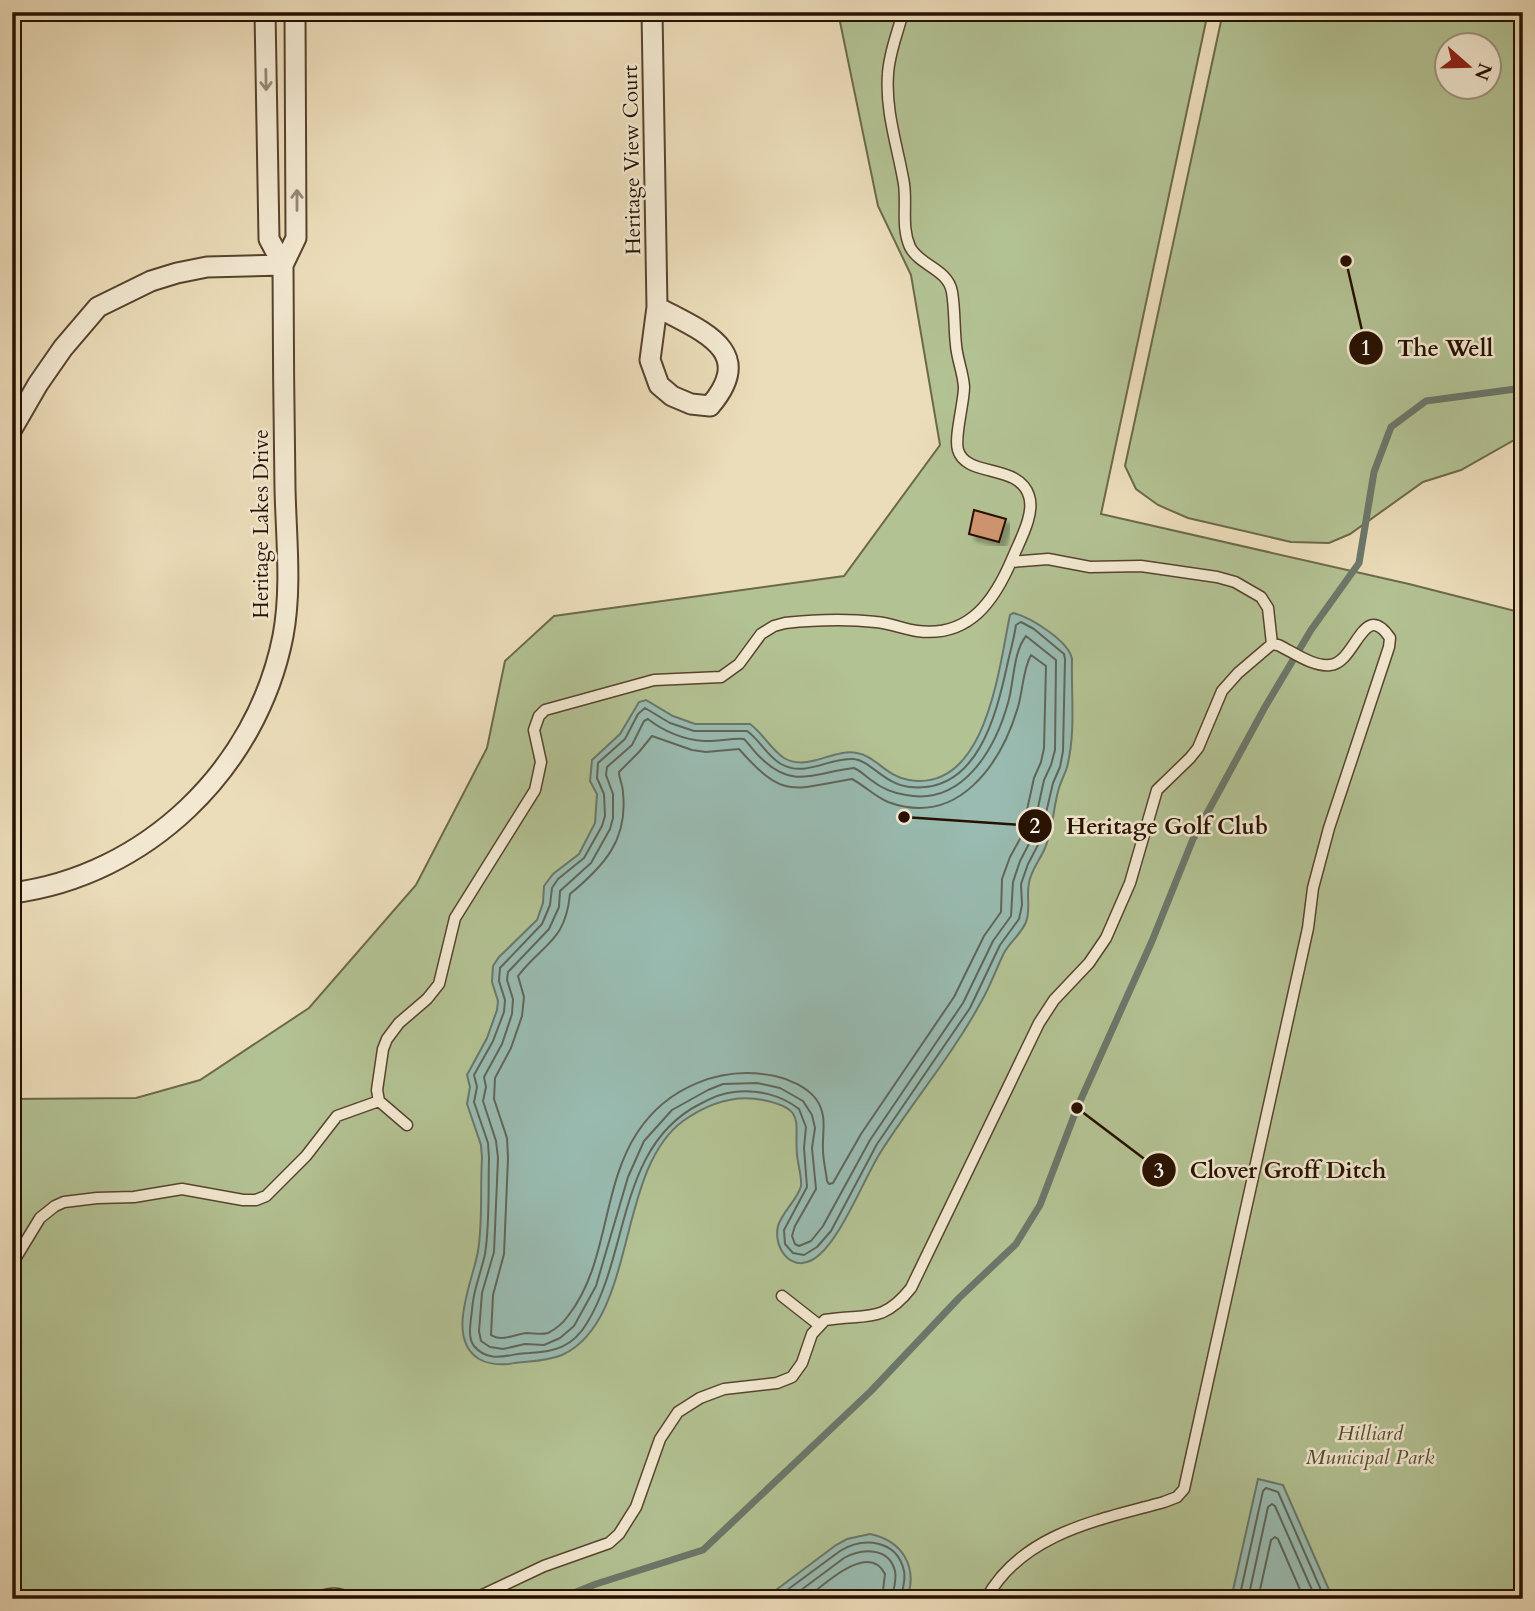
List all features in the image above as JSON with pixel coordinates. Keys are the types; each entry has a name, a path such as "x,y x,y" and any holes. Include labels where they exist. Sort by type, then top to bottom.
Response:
{"street":[{"name":"Heritage Lakes Drive","path":"265,12 269,239 283,265"},
{"name":"Heritage Lakes Drive","path":"12,893 88,874 141,847 166,828 188,810 228,762 264,700 282,637 287,606 283,265 296,238 295,12"},
{"name":"Heritage View Court","path":"652,12 657,307 650,360 659,385 672,396 691,404 710,406 722,391 730,373 723,349 711,336 657,307"},
{"path":"12,429 63,348 98,307 151,281 177,273 207,267 283,265"}],"lane":[{"path":"407,1125 379,1101 378,1076 387,1039 399,1023 427,999 439,984 455,918 535,790 541,762 534,730 539,716 545,710 654,680 721,677 739,664 761,634 785,623 875,622 918,631 943,630 971,620 982,611 1011,562 1027,520 1031,500 1021,482 972,464 958,452 956,443 964,389 956,348 951,286 938,271 911,249 905,226 904,187 887,86 891,53 903,12"},
{"path":"1011,562 1048,559 1090,566 1142,566 1235,582 1261,597 1268,608 1272,644"},
{"path":"986,1599 1001,1577 1043,1542 1065,1530 1177,1497 1188,1479 1308,928 1317,871 1390,638 1384,629 1375,625 1368,626 1344,660 1333,665 1322,665 1272,644"},
{"path":"474,1599 544,1566 609,1543 619,1534 636,1507 660,1439 678,1412 688,1404 713,1392 741,1385 777,1383 792,1377 799,1370 812,1334 825,1320 878,1315 891,1310 911,1288 1040,1023 1054,1000 1088,963 1106,938 1130,883 1157,790 1198,748 1222,691 1238,673 1272,644"},
{"path":"12,1264 40,1218 64,1202 134,1197 182,1189 243,1200 256,1200 266,1196 306,1156 337,1116 379,1101"},
{"path":"782,1296 819,1325"},
{"path":"317,1599 323,1595 339,1593 353,1599"}],"green space":[{"name":"Hilliard Municipal Park","path":"838,12 1208,12 1101,514 1409,584 1523,613 1523,1599 12,1599 12,1099 136,1098 200,1080 309,1008 416,885 487,748 505,661 554,616 844,576 940,445 911,275 878,206"},
{"path":"1223,12 1523,12 1523,435 1461,470 1423,482 1350,534 1329,543 1291,542 1188,518 1158,505 1136,489 1125,466"}],"water":[{"path":"1013,613 1048,631 1064,645 1072,659 1070,754 1057,796 1048,841 1030,878 1026,922 1004,953 970,1021 882,1150 832,1241 812,1260 804,1263 790,1260 778,1242 780,1221 801,1186 797,1125 792,1113 777,1104 752,1098 721,1102 683,1121 661,1144 646,1174 616,1279 603,1311 586,1337 562,1355 549,1359 501,1364 479,1359 469,1350 462,1324 480,1240 481,1217 481,1145 467,1104 470,1087 467,1075 487,1038 497,1010 498,1001 492,982 493,966 537,920 543,903 544,886 553,874 579,854 595,823 597,794 590,781 592,760 620,734 639,702 646,700 673,716 695,724 750,724 779,754 793,762 811,761 848,752 857,753 901,778 935,779 956,767 972,747 985,722 1001,664 1010,615"},
{"path":"1258,1479 1283,1485 1333,1599 1231,1599"},
{"path":"870,1534 882,1537 905,1557 910,1576 907,1599 764,1599 836,1545 847,1539"}],"building":[{"path":"974,510 1006,519 999,542 969,534"}],"waterway":[{"path":"559,1599 596,1584 703,1550 871,1391 959,1298 1016,1244 1040,1205 1077,1108 1152,941 1193,839 1265,707 1311,630 1359,563 1374,472 1391,427 1426,401 1523,388"}],"place":[{"name":"The Well","path":"1346,261"},
{"name":"Heritage Golf Club","path":"904,817"},
{"name":"Clover Groff Ditch","path":"1077,1108"}]}
